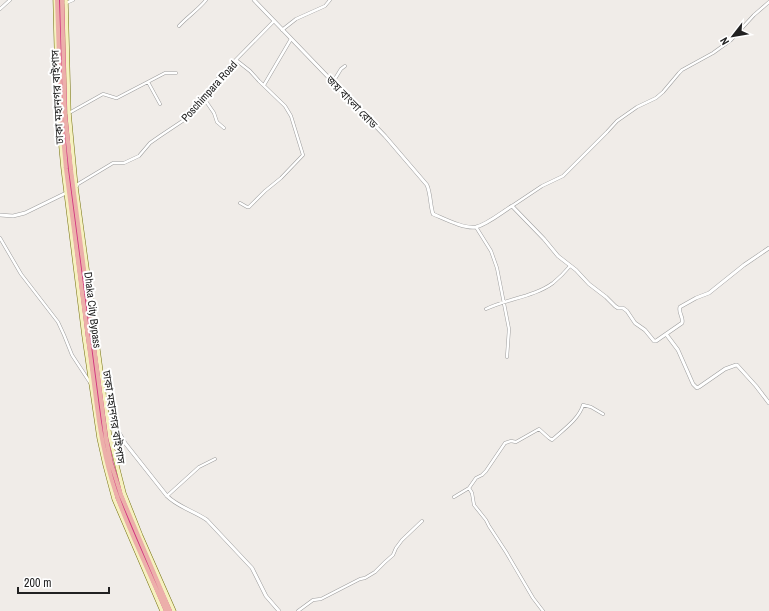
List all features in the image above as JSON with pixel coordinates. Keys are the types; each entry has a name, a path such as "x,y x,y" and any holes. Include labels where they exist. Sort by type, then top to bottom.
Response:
{"highway":[{"name":"Dhaka City Bypass","path":"56,0 61,114 66,169 101,437 117,498 166,611"},
{"name":"ঢাকা মহানগর বাইপাস","path":"62,0 66,114 70,170 106,438 111,463 121,495 170,611"}],"main road":[{"path":"56,0 58,114 66,193 99,438 114,499 162,611"},
{"path":"66,2 69,113 76,186 110,438 124,494 174,611"}],"street":[{"path":"0,9 10,0"},
{"path":"66,2 73,0"},
{"path":"179,26 196,12 206,0"},
{"name":"জয় বাংলা রোড","path":"254,0 385,136 427,185 430,191 433,214 462,226 476,227"},
{"path":"282,30 296,19 324,6 330,0"},
{"path":"507,357 509,329 497,268 491,251 476,227 500,214 542,186 562,176 617,121 637,107 656,98 682,70 713,53 731,40 754,15 769,2"},
{"name":"Poschimpara Road","path":"76,186 113,163 124,163 139,156 150,143 187,118 190,109 274,21"},
{"path":"264,85 291,39"},
{"path":"236,60 248,69 285,106 291,116 303,155 250,207 240,203"},
{"path":"333,82 341,69 345,66"},
{"path":"69,113 103,94 116,98 165,73 176,73"},
{"path":"148,82 160,104"},
{"path":"203,97 214,113 217,122 224,128"},
{"path":"0,215 13,216 25,213 66,193"},
{"path":"512,206 544,239 558,256 580,274 589,284 606,296 615,306 618,308 624,308 635,323 645,330 654,341 683,322 680,307 709,293 744,265 769,248"},
{"path":"0,238 21,274 58,322 72,355 91,384"},
{"path":"486,309 543,289 552,284 570,266"},
{"path":"666,334 678,350 695,387 700,387 725,369 737,365 769,403"},
{"path":"454,497 469,488 476,478 486,471 505,443 511,441 516,442 539,429 552,440 572,422 581,410 582,405 592,407 603,414"},
{"path":"107,415 112,420 125,443 167,496 174,502 198,514 206,520 252,568 266,596 279,611"},
{"path":"167,496 199,467 215,459"},
{"path":"469,488 472,493 474,505 486,520 533,598 543,611"},
{"path":"298,611 313,600 321,599 375,572 393,555 402,540 422,522"}]}
